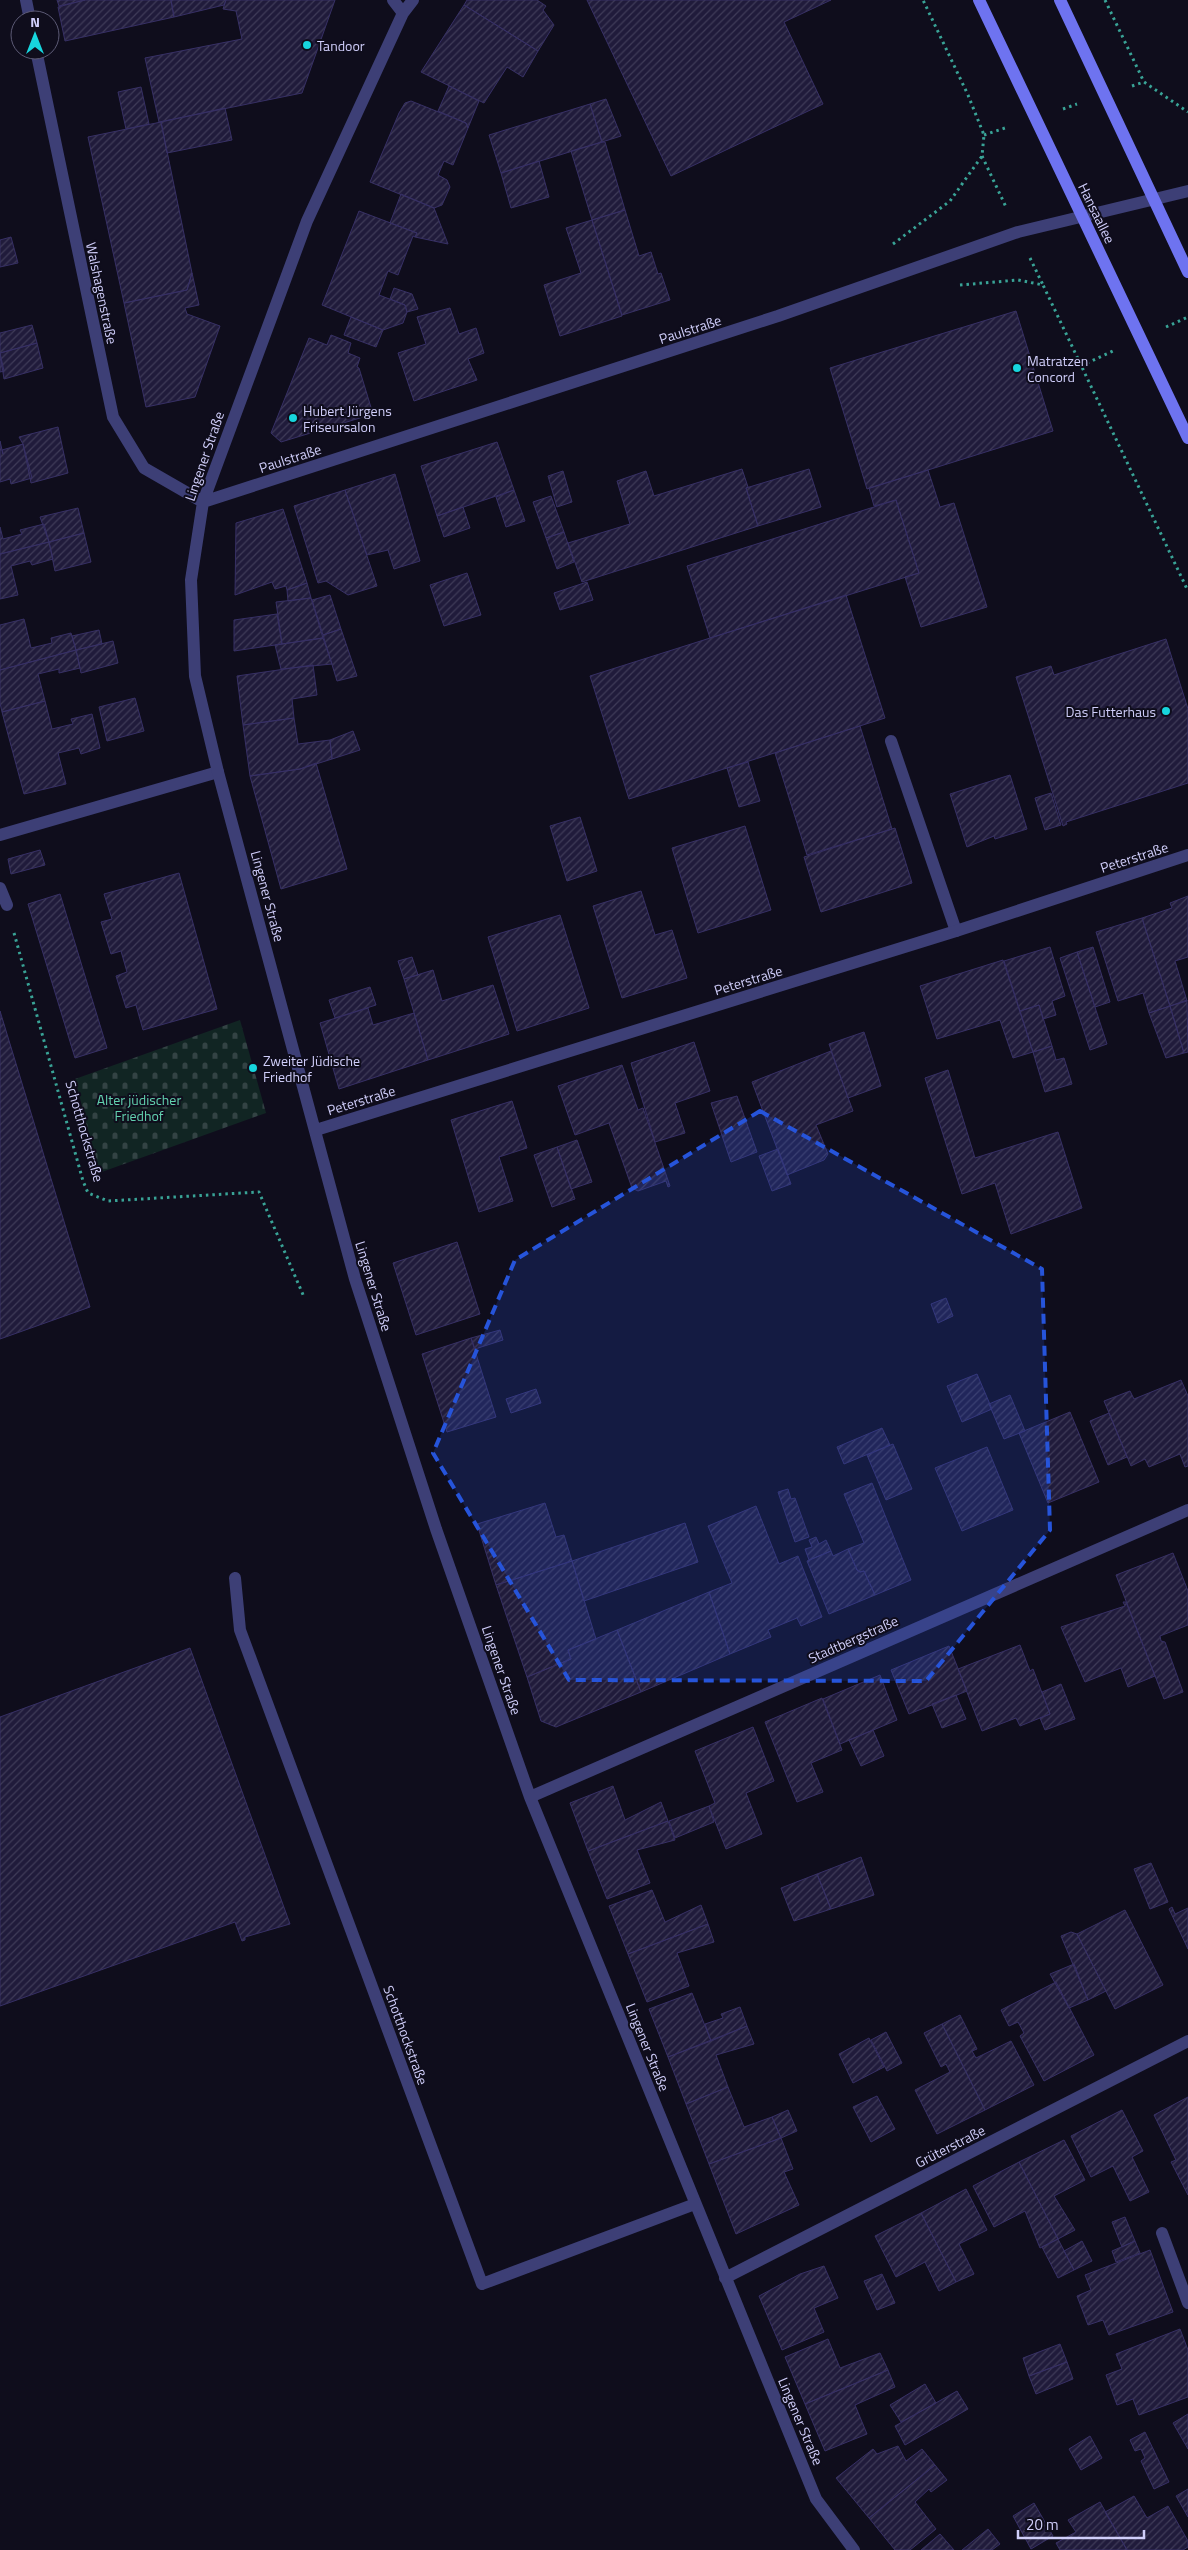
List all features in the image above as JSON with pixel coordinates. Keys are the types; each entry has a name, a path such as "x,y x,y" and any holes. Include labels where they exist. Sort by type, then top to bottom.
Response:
{"main road":[{"name":"Hansaallee","path":"979,0 1188,438"},
{"path":"1060,0 1188,272"}],"street":[{"path":"393,0 403,13"},
{"name":"Lingener Straße","path":"413,0 403,13 307,221 203,502 191,580 195,676 218,772 355,1279 436,1529 530,1797 725,2278 816,2498 850,2549"},
{"name":"Walshagenstraße","path":"38,60 112,417 144,468 203,502"},
{"name":"Paulstraße","path":"203,502 769,319 1018,232 1188,191"},
{"path":"891,740 956,931"},
{"path":"0,835 218,772"},
{"name":"Peterstraße","path":"316,1130 956,931 1188,855"},
{"path":"0,888 7,905"},
{"name":"Stadtbergstraße","path":"530,1797 1188,1510"},
{"name":"Schotthockstraße","path":"235,1578 240,1630 482,2284 696,2204"},
{"name":"Grüterstraße","path":"725,2278 1188,2041"},
{"path":"1162,2233 1188,2304"}],"path":[{"path":"923,0 968,95 984,135 982,156 950,201"},
{"path":"1105,0 1144,82 1188,112"},
{"path":"988,281 1018,280 1043,285 1188,591"},
{"name":"Schotthockstraße","path":"7,905 83,1181 88,1193 108,1201 259,1192 304,1297"}],"highlighted area":[{"path":"760,1111 1042,1269 1050,1530 926,1681 569,1680 433,1453 515,1260"}],"green space":[{"name":"Alter jüdischer Friedhof","path":"240,1020 266,1113 99,1173 75,1079"}],"building":[{"path":"57,0 85,0 59,6"},
{"path":"85,0 171,0 174,17 65,41 58,7"},
{"path":"171,0 226,0 224,5 174,17"},
{"path":"226,0 335,0 302,93 159,122 145,58 242,39 236,11 223,9"},
{"path":"467,0 537,0 546,6 543,10 554,25 538,51 464,5"},
{"path":"587,0 831,0 784,22 823,104 671,176"},
{"path":"464,5 538,51 523,77 507,67 484,103 421,72"},
{"path":"449,86 479,101 468,128 466,123 438,111"},
{"path":"141,87 149,124 126,129 118,92"},
{"path":"606,99 621,136 602,142 590,104"},
{"path":"411,101 466,123 468,128 453,165 444,161 438,175 447,180 450,187 442,205 434,208 370,182 399,113 405,103"},
{"path":"590,104 602,142 501,173 489,135"},
{"path":"225,108 232,140 167,153 161,122"},
{"path":"161,122 192,273 187,290 124,303 88,137"},
{"path":"605,142 625,210 592,220 571,151"},
{"path":"539,161 549,197 511,208 501,173"},
{"path":"401,194 434,208 448,244 415,237 417,233 390,223"},
{"path":"625,210 639,256 651,252 658,274 661,273 670,300 622,315 592,220"},
{"path":"359,211 417,233 415,237 413,236 398,275 388,271 379,295 405,305 407,312 403,323 383,330 322,305"},
{"path":"592,220 622,316 560,336 544,285 581,273 566,228"},
{"path":"11,237 18,263 0,267 0,240"},
{"path":"192,273 199,305 185,308 187,314 220,326 195,397 146,407 124,303 187,290"},
{"path":"394,288 412,294 418,309 407,312 405,305 390,299"},
{"path":"450,308 459,334 476,328 484,353 468,359 477,380 414,401 398,353 426,344 417,317"},
{"path":"1016,311 1053,431 867,489 830,368"},
{"path":"351,317 383,330 376,347 344,335"},
{"path":"32,325 37,343 0,353 0,333"},
{"path":"331,335 351,343 348,353 360,358 357,367 359,368 373,414 281,442 271,433 309,338 327,345"},
{"path":"37,343 43,368 4,379 0,353"},
{"path":"0,353 4,371 0,372"},
{"path":"58,427 68,473 31,483 23,444 19,437"},
{"path":"0,441 2,450 23,444 32,478 11,484 10,479 0,482"},
{"path":"497,442 514,490 437,516 421,466"},
{"path":"742,469 758,526 582,582 568,543 630,524 617,481 646,471 654,496"},
{"path":"809,469 821,507 758,526 746,488"},
{"path":"928,470 940,507 954,503 987,607 921,627 905,577 919,573 896,500 874,506 869,488"},
{"path":"563,471 572,502 557,507 548,476"},
{"path":"395,474 420,561 394,569 388,550 367,555 345,490"},
{"path":"345,490 377,586 348,595 326,581 318,583 294,506"},
{"path":"514,490 525,521 506,527 496,497"},
{"path":"551,496 564,532 546,538 533,502"},
{"path":"896,500 919,573 710,638 687,566"},
{"path":"463,507 470,528 444,537 437,516"},
{"path":"78,508 84,533 49,542 40,517"},
{"path":"283,509 307,583 287,590 286,586 275,589 272,582 235,595 236,523"},
{"path":"44,524 49,542 0,554 0,527 3,539 22,534 20,530"},
{"path":"564,532 574,562 557,569 546,538"},
{"path":"84,533 91,562 55,571 49,542"},
{"path":"49,542 53,559 32,565 30,561 11,566 18,595 0,599 0,554"},
{"path":"467,573 481,615 444,626 430,585"},
{"path":"587,582 593,600 560,610 554,593"},
{"path":"307,583 311,598 288,601 287,590"},
{"path":"330,595 341,629 323,635 312,600"},
{"path":"846,595 885,718 629,799 590,676"},
{"path":"311,598 323,638 282,644 276,602"},
{"path":"277,614 282,644 234,651 234,620"},
{"path":"24,619 31,648 52,643 51,638 71,633 76,650 0,670 0,625"},
{"path":"341,629 357,676 337,681 323,635"},
{"path":"99,630 102,644 76,650 72,636"},
{"path":"323,638 332,664 281,669 275,645"},
{"path":"1166,639 1188,709 1188,783 1066,822 1067,824 1063,826 1016,677 1051,666 1054,675"},
{"path":"113,641 118,663 81,673 76,650"},
{"path":"76,650 80,668 59,673 59,669 38,674 45,701 2,712 0,703 0,670"},
{"path":"313,665 317,695 292,699 294,718 243,725 237,676"},
{"path":"135,698 144,731 107,741 99,707"},
{"path":"45,701 52,729 73,724 71,719 92,714 100,748 81,754 79,748 58,753 66,784 24,794 2,712"},
{"path":"294,718 298,744 330,740 332,759 300,769 250,776 243,725"},
{"path":"860,726 892,829 807,855 775,753"},
{"path":"353,731 360,750 332,759 330,740"},
{"path":"748,762 760,801 739,807 727,768"},
{"path":"316,763 347,869 281,889 250,776 300,769"},
{"path":"1010,775 1027,829 995,839 994,836 967,847 950,794"},
{"path":"1051,793 1061,825 1045,830 1035,798"},
{"path":"580,817 597,871 567,881 550,826"},
{"path":"745,826 771,910 698,933 672,848"},
{"path":"895,828 912,883 821,912 804,857"},
{"path":"40,850 45,865 11,874 8,859"},
{"path":"179,873 217,1009 143,1030 136,1005 126,1008 116,976 127,972 121,951 111,954 101,922 112,919 104,894"},
{"path":"641,891 655,935 672,930 687,978 622,998 593,906"},
{"path":"60,894 107,1048 75,1058 28,904"},
{"path":"1188,896 1188,957 1175,961 1187,1001 1170,1006 1142,918 1172,908 1170,903"},
{"path":"560,915 589,1008 517,1031 488,937"},
{"path":"1142,918 1170,1006 1149,1013 1143,993 1118,1001 1096,932"},
{"path":"1050,947 1065,996 1052,1001 1056,1015 1043,1019 1039,1005 1020,1011 1004,961"},
{"path":"1093,947 1110,1002 1095,1007 1077,952"},
{"path":"1077,952 1107,1044 1090,1050 1060,958"},
{"path":"412,957 418,975 404,979 398,961"},
{"path":"1003,960 1033,1052 1013,1058 1000,1020 937,1039 920,986"},
{"path":"433,970 442,1001 493,985 509,1034 428,1060 404,979"},
{"path":"370,987 376,1005 335,1018 329,1000"},
{"path":"1187,1000 1188,1052 1184,1053 1170,1006"},
{"path":"1039,1005 1052,1046 1033,1052 1020,1011"},
{"path":"1170,1006 1184,1053 1166,1058 1149,1013"},
{"path":"368,1008 373,1025 414,1013 428,1060 339,1089 320,1023"},
{"path":"0,1011 90,1307 0,1339"},
{"path":"864,1032 881,1086 848,1098 829,1044"},
{"path":"694,1042 710,1091 675,1103 685,1133 655,1142 631,1063"},
{"path":"1052,1046 1056,1060 1064,1058 1072,1084 1045,1092 1033,1052"},
{"path":"831,1051 853,1111 816,1125 828,1154 824,1160 787,1175 752,1082"},
{"path":"622,1065 638,1110 643,1108 670,1186 668,1187 666,1181 638,1191 632,1188 609,1123 575,1135 558,1086"},
{"path":"948,1070 975,1158 1058,1132 1082,1208 1011,1234 995,1183 962,1194 925,1078"},
{"path":"737,1096 757,1152 731,1162 711,1103"},
{"path":"512,1101 527,1148 499,1157 513,1201 479,1212 451,1120"},
{"path":"577,1140 592,1182 571,1189 557,1147"},
{"path":"557,1147 575,1199 552,1207 534,1155"},
{"path":"778,1149 791,1184 772,1191 759,1156"},
{"path":"457,1242 480,1314 416,1335 393,1263"},
{"path":"946,1298 953,1316 938,1323 931,1304"},
{"path":"500,1330 503,1340 475,1349 471,1338"},
{"path":"471,1338 496,1417 447,1432 422,1354"},
{"path":"977,1374 992,1409 962,1422 947,1386"},
{"path":"1181,1380 1188,1396 1188,1466 1185,1467 1180,1454 1149,1467 1145,1459 1131,1466 1104,1401 1130,1391 1134,1399"},
{"path":"536,1389 541,1403 511,1413 506,1399"},
{"path":"1010,1395 1025,1431 1004,1439 989,1404"},
{"path":"1070,1412 1099,1482 1048,1503 1019,1433"},
{"path":"1109,1413 1127,1457 1108,1465 1090,1421"},
{"path":"882,1428 890,1445 844,1464 837,1447"},
{"path":"893,1444 912,1489 886,1500 867,1455"},
{"path":"987,1447 1013,1510 962,1531 935,1468"},
{"path":"872,1483 911,1580 875,1595 864,1571 860,1572 857,1570 848,1549 864,1543 844,1494"},
{"path":"788,1489 791,1499 795,1498 809,1537 795,1542 778,1492"},
{"path":"545,1503 556,1537 564,1535 572,1561 496,1585 477,1524"},
{"path":"756,1506 779,1564 798,1556 822,1617 801,1626 797,1618 768,1630 771,1637 730,1654 709,1592 732,1583 708,1526"},
{"path":"685,1523 698,1562 584,1601 572,1561"},
{"path":"816,1537 819,1544 826,1540 831,1551 809,1560 805,1549 812,1547 809,1540"},
{"path":"848,1549 857,1570 860,1572 864,1571 875,1595 829,1614 807,1561 831,1551 833,1556"},
{"path":"1173,1553 1188,1591 1188,1625 1160,1636 1161,1641 1165,1642 1183,1692 1164,1699 1116,1575"},
{"path":"572,1561 596,1639 568,1650 571,1659 527,1677 496,1585"},
{"path":"709,1592 730,1654 641,1692 617,1630"},
{"path":"1123,1602 1126,1602 1155,1676 1128,1687 1121,1668 1085,1682 1061,1627 1125,1606"},
{"path":"617,1630 641,1692 556,1727 541,1721 527,1677 571,1659 568,1650"},
{"path":"1020,1645 1030,1671 1033,1669 1050,1714 1020,1726 1016,1718 982,1731 958,1669"},
{"path":"949,1646 967,1691 909,1714 891,1670"},
{"path":"190,1648 290,1924 245,1937 245,1940 242,1941 235,1922 0,2006 0,1717"},
{"path":"880,1675 897,1720 840,1744 823,1699"},
{"path":"1061,1684 1075,1719 1045,1730 1040,1718 1050,1714 1042,1692"},
{"path":"956,1695 966,1719 942,1728 932,1704"},
{"path":"822,1698 842,1750 811,1763 823,1792 797,1802 765,1722"},
{"path":"753,1727 774,1781 746,1793 762,1834 726,1849 709,1806 715,1803 695,1751"},
{"path":"873,1730 884,1756 861,1766 849,1740"},
{"path":"613,1786 625,1820 661,1802 668,1821 588,1851 570,1803"},
{"path":"709,1806 714,1822 675,1838 669,1821"},
{"path":"668,1821 675,1840 637,1850 650,1883 607,1899 588,1851"},
{"path":"861,1857 874,1895 831,1909 817,1874"},
{"path":"1151,1863 1168,1902 1150,1909 1134,1869"},
{"path":"817,1874 831,1909 794,1921 781,1888"},
{"path":"652,1890 665,1922 701,1905 708,1924 628,1954 609,1906"},
{"path":"1172,1907 1175,1914 1188,1908 1188,1949 1169,1909"},
{"path":"1125,1910 1163,1985 1115,2009 1077,1934"},
{"path":"708,1924 714,1942 677,1953 689,1986 647,2002 628,1954"},
{"path":"1071,1932 1077,1934 1106,1991 1088,2000 1061,1936"},
{"path":"1074,1964 1088,2000 1069,2008 1050,1974"},
{"path":"1056,1982 1094,2055 1044,2081 1020,2036 1024,2033 1018,2022 1009,2026 1001,2010"},
{"path":"692,1993 711,2041 668,2057 649,2009"},
{"path":"740,2007 747,2026 711,2041 705,2024 723,2018 721,2014"},
{"path":"960,2015 977,2049 972,2051 976,2058 1011,2041 1034,2085 985,2110 942,2024"},
{"path":"942,2024 985,2110 937,2134 915,2090 950,2072 946,2064 941,2067 924,2033"},
{"path":"747,2026 754,2044 716,2055 728,2087 686,2104 668,2057"},
{"path":"886,2032 902,2063 887,2071 871,2040"},
{"path":"869,2038 884,2067 853,2083 839,2054"},
{"path":"728,2087 744,2127 772,2117 781,2138 709,2164 686,2104"},
{"path":"877,2096 895,2129 871,2142 853,2107"},
{"path":"1188,2097 1188,2195 1171,2162 1176,2160 1154,2115"},
{"path":"788,2110 797,2131 781,2138 772,2117"},
{"path":"1122,2110 1143,2151 1132,2157 1149,2192 1130,2201 1113,2166 1091,2177 1071,2136"},
{"path":"781,2138 793,2169 784,2172 799,2205 736,2234 709,2164"},
{"path":"1064,2140 1085,2180 1054,2196 1075,2230 1058,2239 1019,2162"},
{"path":"1019,2162 1058,2239 1040,2248 1025,2211 994,2227 973,2186"},
{"path":"966,2189 987,2230 959,2244 974,2274 956,2282 921,2213"},
{"path":"921,2213 956,2282 939,2291 925,2262 896,2277 875,2236"},
{"path":"1125,2217 1135,2241 1122,2247 1112,2222"},
{"path":"1058,2239 1074,2270 1058,2278 1042,2247"},
{"path":"1082,2241 1092,2261 1074,2270 1064,2251"},
{"path":"1135,2241 1140,2253 1116,2262 1112,2251"},
{"path":"1150,2250 1173,2312 1109,2335 1103,2320 1088,2325 1077,2296 1091,2290 1085,2275"},
{"path":"824,2266 838,2298 814,2308 824,2332 782,2350 759,2296 800,2274"},
{"path":"882,2274 895,2303 877,2310 864,2281"},
{"path":"1180,2329 1188,2350 1188,2397 1139,2415 1133,2399 1117,2405 1106,2375 1122,2369 1116,2354"},
{"path":"828,2339 840,2368 880,2353 888,2370 805,2404 785,2357"},
{"path":"1060,2344 1067,2362 1029,2376 1023,2358"},
{"path":"1067,2362 1073,2379 1036,2394 1029,2376"},
{"path":"888,2370 895,2387 855,2405 867,2434 825,2451 805,2404"},
{"path":"925,2384 936,2403 901,2422 890,2405"},
{"path":"957,2391 968,2409 905,2445 895,2426"},
{"path":"1188,2414 1188,2449 1173,2423"},
{"path":"1145,2432 1169,2482 1154,2489 1141,2461 1145,2458 1141,2449 1135,2451 1130,2440"},
{"path":"1090,2436 1102,2458 1081,2470 1069,2449"},
{"path":"898,2446 906,2461 922,2449 935,2465 869,2518 836,2478 873,2449 877,2454"},
{"path":"935,2465 947,2480 931,2492 929,2489 915,2502 936,2529 910,2550 895,2550 869,2518"},
{"path":"1188,2489 1188,2517 1176,2496"},
{"path":"1134,2496 1147,2518 1168,2506 1188,2541 1188,2547 1183,2550 1127,2550 1105,2512"},
{"path":"1100,2502 1127,2550 1060,2550 1056,2543 1076,2532 1068,2520"},
{"path":"1034,2503 1053,2536 1031,2549 1013,2516"},
{"path":"988,2529 1000,2544 992,2550 962,2550"},
{"path":"940,2534 954,2550 921,2550"}],"place":[{"name":"Tandoor","path":"307,45"},
{"name":"Matratzen Concord","path":"1017,368"},
{"name":"Hubert Jürgens Friseursalon","path":"293,418"},
{"name":"Das Futterhaus","path":"1166,711"},
{"name":"Zweiter Jüdische Friedhof","path":"253,1068"}]}
